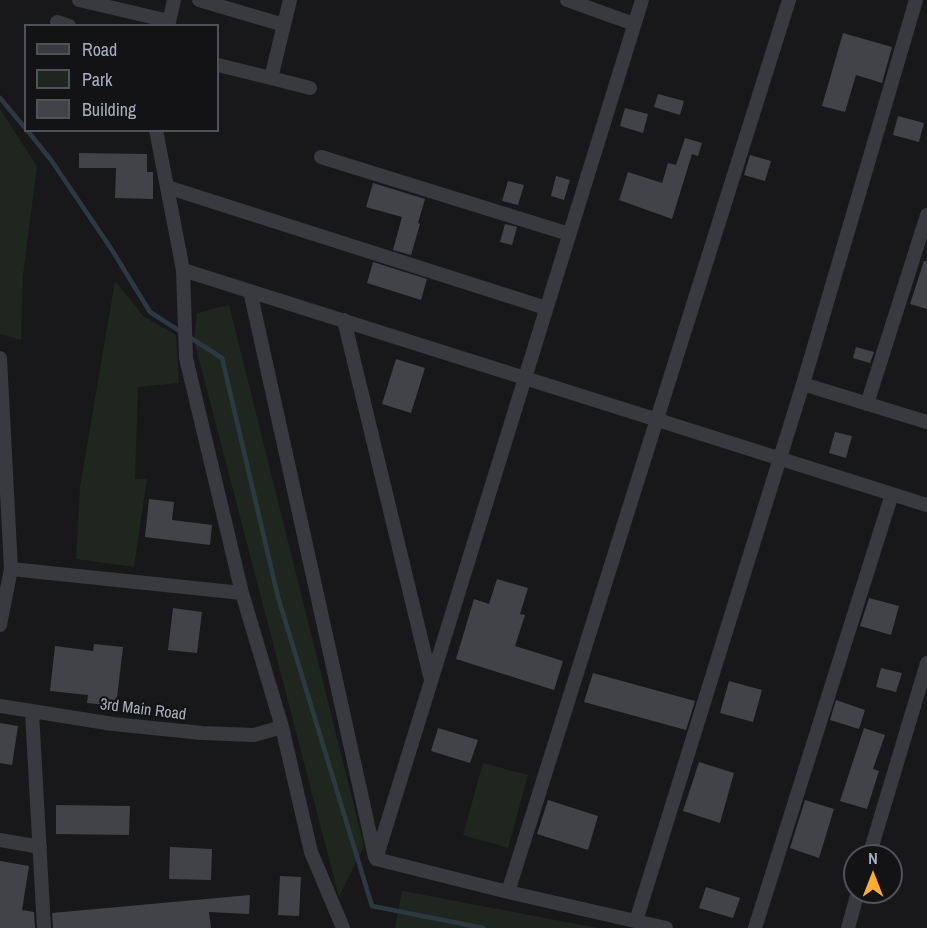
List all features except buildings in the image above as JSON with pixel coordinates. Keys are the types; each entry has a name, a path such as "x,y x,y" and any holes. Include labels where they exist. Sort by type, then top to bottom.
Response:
{"street":[{"path":"79,0 168,23 174,0"},
{"path":"199,0 284,25"},
{"path":"271,78 290,0"},
{"path":"568,0 634,24"},
{"path":"376,859 642,0"},
{"path":"508,892 789,0"},
{"path":"636,921 803,384 916,0"},
{"path":"219,64 310,88"},
{"path":"156,132 183,270 186,358 242,593 282,728 311,852 343,928"},
{"path":"321,157 569,234"},
{"path":"167,187 546,308"},
{"path":"867,404 927,215"},
{"path":"183,270 927,505"},
{"path":"250,291 376,859"},
{"path":"344,320 431,681"},
{"path":"0,358 4,497 11,569 0,625"},
{"path":"803,384 927,422"},
{"path":"755,928 892,494"},
{"path":"11,569 242,593"},
{"path":"873,844 927,663"},
{"name":"3rd Main Road","path":"0,706 112,724 227,735 254,735 282,728"},
{"path":"32,712 44,928"},
{"path":"0,840 40,847"},
{"path":"376,859 666,928"},
{"path":"848,928 855,904"}],"green space":[{"path":"0,109 37,166 23,275 21,340 0,334"},
{"path":"115,281 143,316 176,335 179,383 138,387 135,479 147,479 134,567 76,559 80,487"},
{"path":"229,305 364,846 339,897 194,340 197,313"},
{"path":"483,763 528,775 508,848 463,835"},
{"path":"403,891 598,928 395,928"}],"waterway":[{"path":"0,98 24,127"},
{"path":"29,132 51,160 112,250 150,312 222,358 278,597 372,906 483,928"}]}
